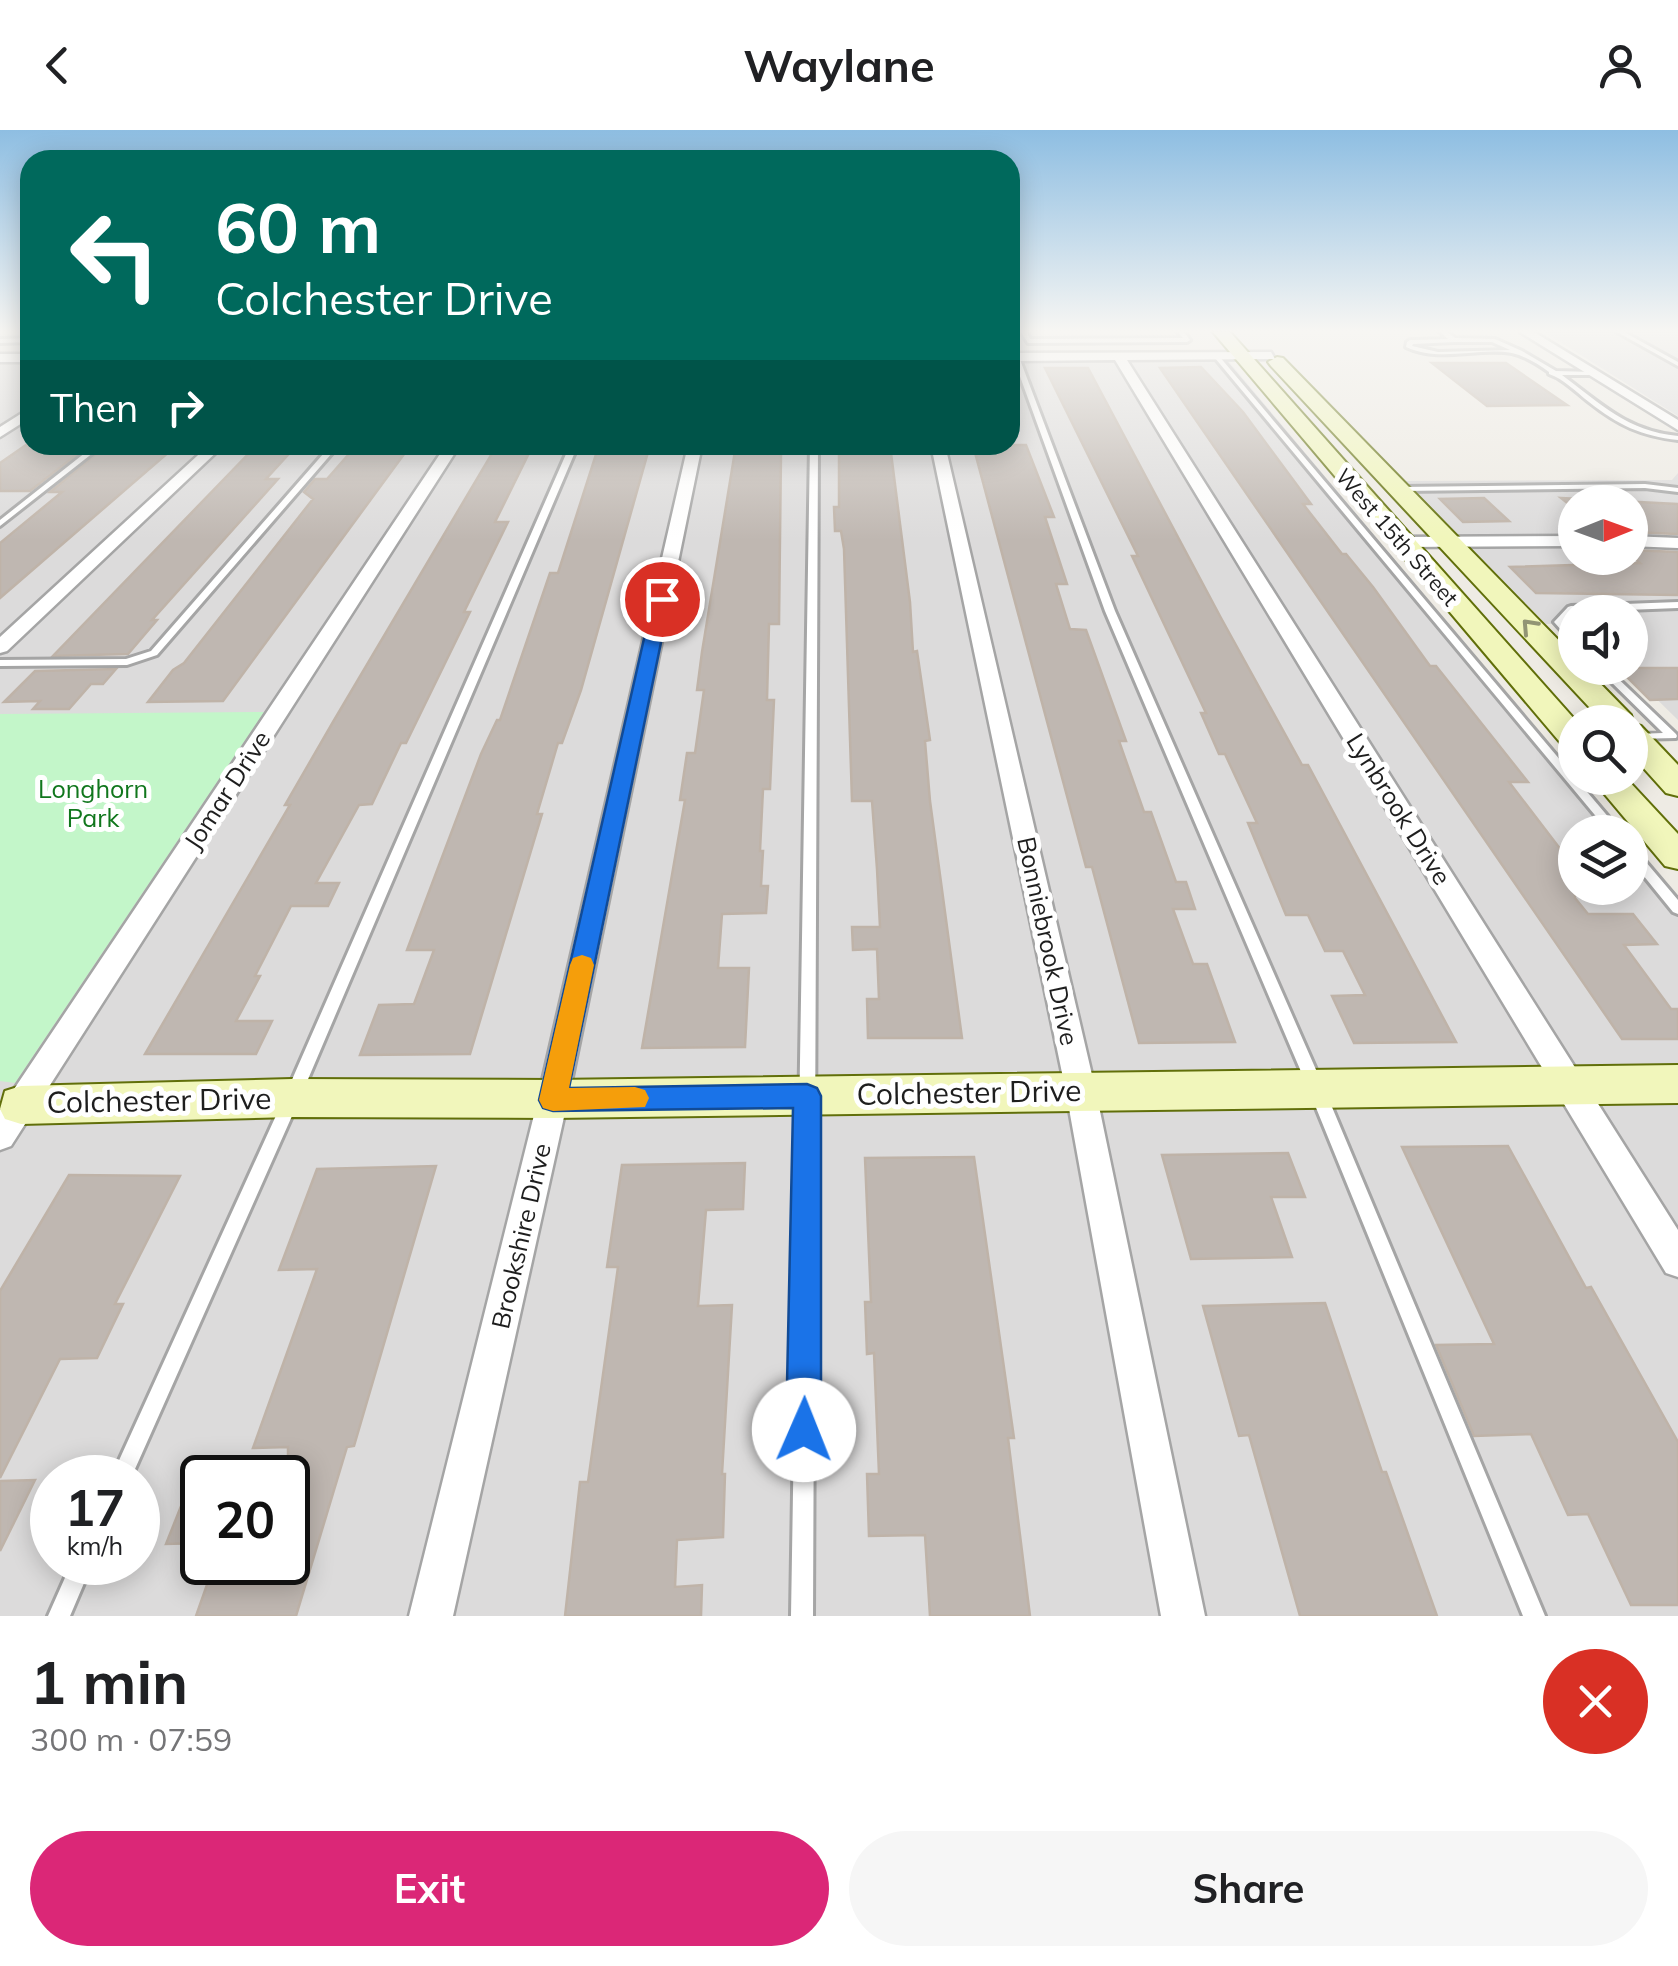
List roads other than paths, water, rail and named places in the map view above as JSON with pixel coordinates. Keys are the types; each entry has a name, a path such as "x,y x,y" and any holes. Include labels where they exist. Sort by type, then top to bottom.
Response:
{"main road":[{"name":"West 15th Street","path":"1271,401 1558,721"},
{"name":"West 15th Street","path":"1315,401 1604,705"},
{"name":"West 15th Street","path":"1648,752 1678,784"},
{"path":"1623,795 1678,857"},
{"name":"Colchester Drive","path":"10,1120 292,1098 553,1100 1678,1084"}],"street":[{"name":"Lynbrook Drive","path":"1146,401 1678,1261"},
{"path":"1638,401 1678,426"},
{"path":"0,647 206,455"},
{"name":"Jomar Drive","path":"10,1120 446,455"},
{"name":"Brookshire Drive","path":"432,1616 553,1100 693,455"},
{"name":"Bonniebrook Drive","path":"940,455 1081,1092 1183,1616"},
{"path":"1400,542 1558,541"},
{"path":"1648,541 1678,543"}],"lane":[{"path":"1030,401 1110,612 1316,1088 1534,1616"},
{"path":"1266,401 1600,815"},
{"path":"1593,401 1638,432 1678,438"},
{"path":"0,524 86,455"},
{"path":"0,663 128,662 154,653 326,455"},
{"path":"131,1455 292,1098 570,455"},
{"path":"802,1616 814,455"},
{"path":"1401,489 1678,490"},
{"path":"1648,607 1678,606"},
{"path":"1619,685 1675,739"},
{"path":"1648,734 1675,739"},
{"path":"1648,873 1678,910"},
{"path":"59,1616 73,1585"}],"park label":[{"name":"Longhorn Park","path":"93,804"}]}
